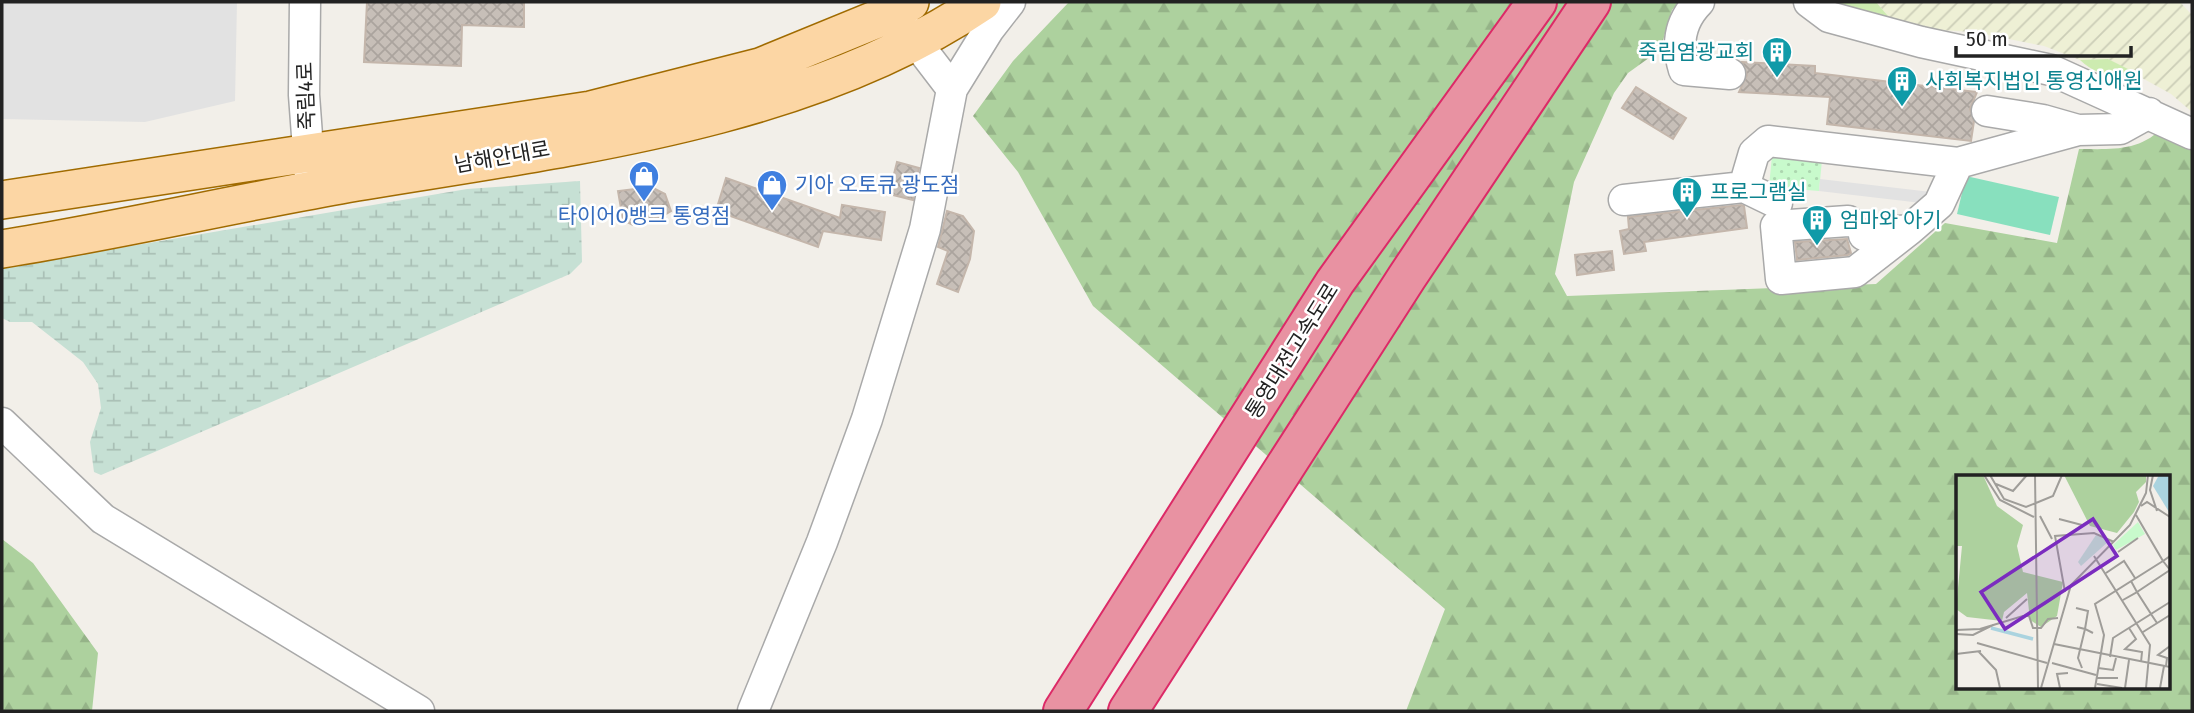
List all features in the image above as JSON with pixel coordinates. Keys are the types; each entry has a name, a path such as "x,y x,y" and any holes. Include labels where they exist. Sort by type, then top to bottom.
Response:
{"highway":[{"name":"통영대전고속도로","path":"1063,711 1335,282 1537,2"},
{"path":"1128,711 1407,276 1591,2"}],"main road":[{"name":"남해안대로","path":"2,249 612,137 770,102 848,74 982,2"},
{"name":"남해안대로","path":"2,200 591,110 760,66 901,7"}],"street":[{"name":"죽림4로","path":"305,2 304,95 312,190"},
{"path":"753,711 822,542 867,419 925,229 952,89 989,29 1010,2"},
{"path":"1699,2 1685,16 1679,51 1684,70 1730,74"},
{"path":"1809,2 1829,17 1921,42 2051,70 2192,134"},
{"path":"901,7 915,40 952,89"},
{"path":"1987,111 2043,120 2078,130"},
{"path":"1744,187 1754,153 1768,141 1958,163 2078,130 2120,129 2149,113"},
{"path":"1909,230 1776,226 1780,278 1855,272 1909,230 1939,204 1958,163"},
{"path":"1624,200 1744,187 1777,203"},
{"path":"2,423 103,519 419,711"}],"green space":[{"path":"1069,2 1679,2 1672,10 1660,50 1628,73 1614,93 1574,182 1555,274 1567,296 1876,284 1945,223 2057,243 2079,149 2123,148 2143,142 2161,129 2192,141 2192,711 1406,711 1445,609 1093,306 1018,172 973,116 1013,61"},
{"path":"1825,2 1876,2 1893,22"},
{"path":"1876,2 2180,2 2192,15 2192,112 2171,94 2108,59 2080,60 2044,46 1973,32 1922,29 1893,22"},
{"path":"2108,59 2136,73 2106,75 2080,60"},
{"path":"1772,155 1822,160 1819,191 1769,187"},
{"path":"1966,176 2059,197 2050,235 1957,214"},
{"path":"580,181 582,262 570,274 101,475 94,472 90,442 101,408 98,384 83,362 32,322 10,322 2,318 2,268 467,189"},
{"path":"2,539 33,563 98,653 92,711 2,711"}],"shaded area":[{"path":"2,2 237,2 235,101 145,122 2,119"},
{"path":"1820,179 1931,192 1930,204 1819,191"}],"building":[{"path":"367,2 524,2 524,27 462,25 461,66 364,62"},
{"name":"사회복지법인 통영신애원","path":"1742,62 1815,66 1815,73 1977,92 1970,109 1974,121 1971,141 1827,124 1830,97 1739,92 1747,75"},
{"path":"1636,87 1686,118 1673,139 1622,108"},
{"path":"897,162 919,168 913,200 889,194"},
{"name":"기아 오토큐 광도점","path":"726,178 840,218 842,205 885,212 881,240 823,231 818,247 716,211"},
{"name":"타이어O뱅크 통영점","path":"651,187 665,194 671,211 654,221 633,225 623,220 618,191"},
{"name":"프로그램실","path":"1744,206 1747,228 1644,242 1646,251 1624,254 1620,231 1629,229 1628,217"},
{"path":"947,211 963,216 974,231 970,259 958,292 937,284 948,251 938,247"},
{"path":"1847,239 1851,253 1848,255 1797,260 1795,242"},
{"path":"1612,251 1614,270 1577,275 1575,255"}],"place":[{"name":"죽림염광교회","path":"1777,79"},
{"name":"사회복지법인 통영신애원","path":"1902,108"},
{"name":"타이어O뱅크 통영점","path":"644,203"},
{"name":"기아 오토큐 광도점","path":"772,212"},
{"name":"프로그램실","path":"1687,219"},
{"name":"엄마와 아기","path":"1817,247"}]}
